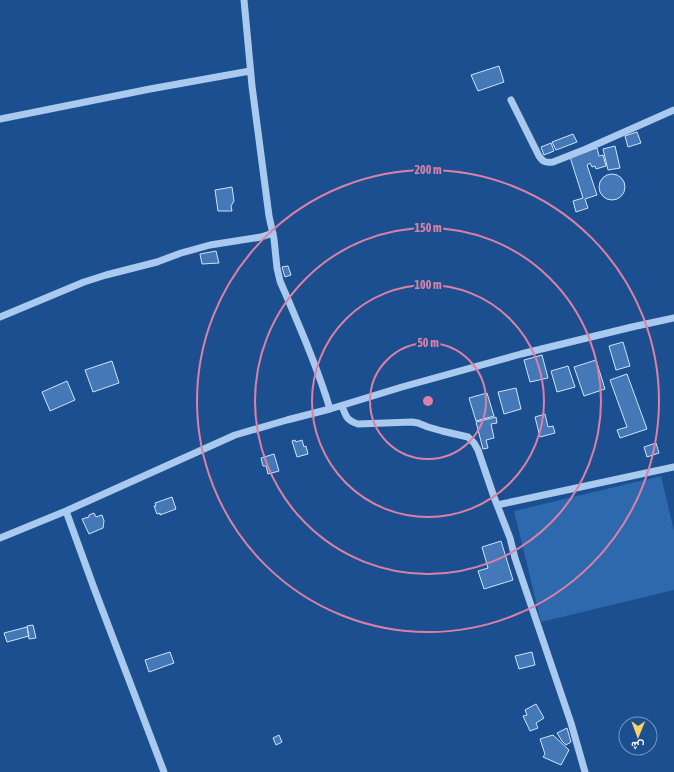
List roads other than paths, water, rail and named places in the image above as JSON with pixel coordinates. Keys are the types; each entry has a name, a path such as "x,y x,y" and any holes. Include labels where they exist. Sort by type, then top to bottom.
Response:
{"street":[{"path":"244,0 250,71 277,268 280,281 320,379 330,410"},
{"path":"0,118 250,71"},
{"path":"511,100 539,156 542,160 548,163 586,149 674,110"},
{"path":"0,317 84,282 106,275 156,262 210,245 261,237 272,233"},
{"path":"0,538 66,511 235,435 330,410 402,387 521,354 674,318"},
{"path":"342,406 351,422 358,424 412,422 468,437 474,442 510,538 515,558 571,723 585,772"},
{"path":"497,505 674,467"},
{"path":"66,511 164,772"}]}
